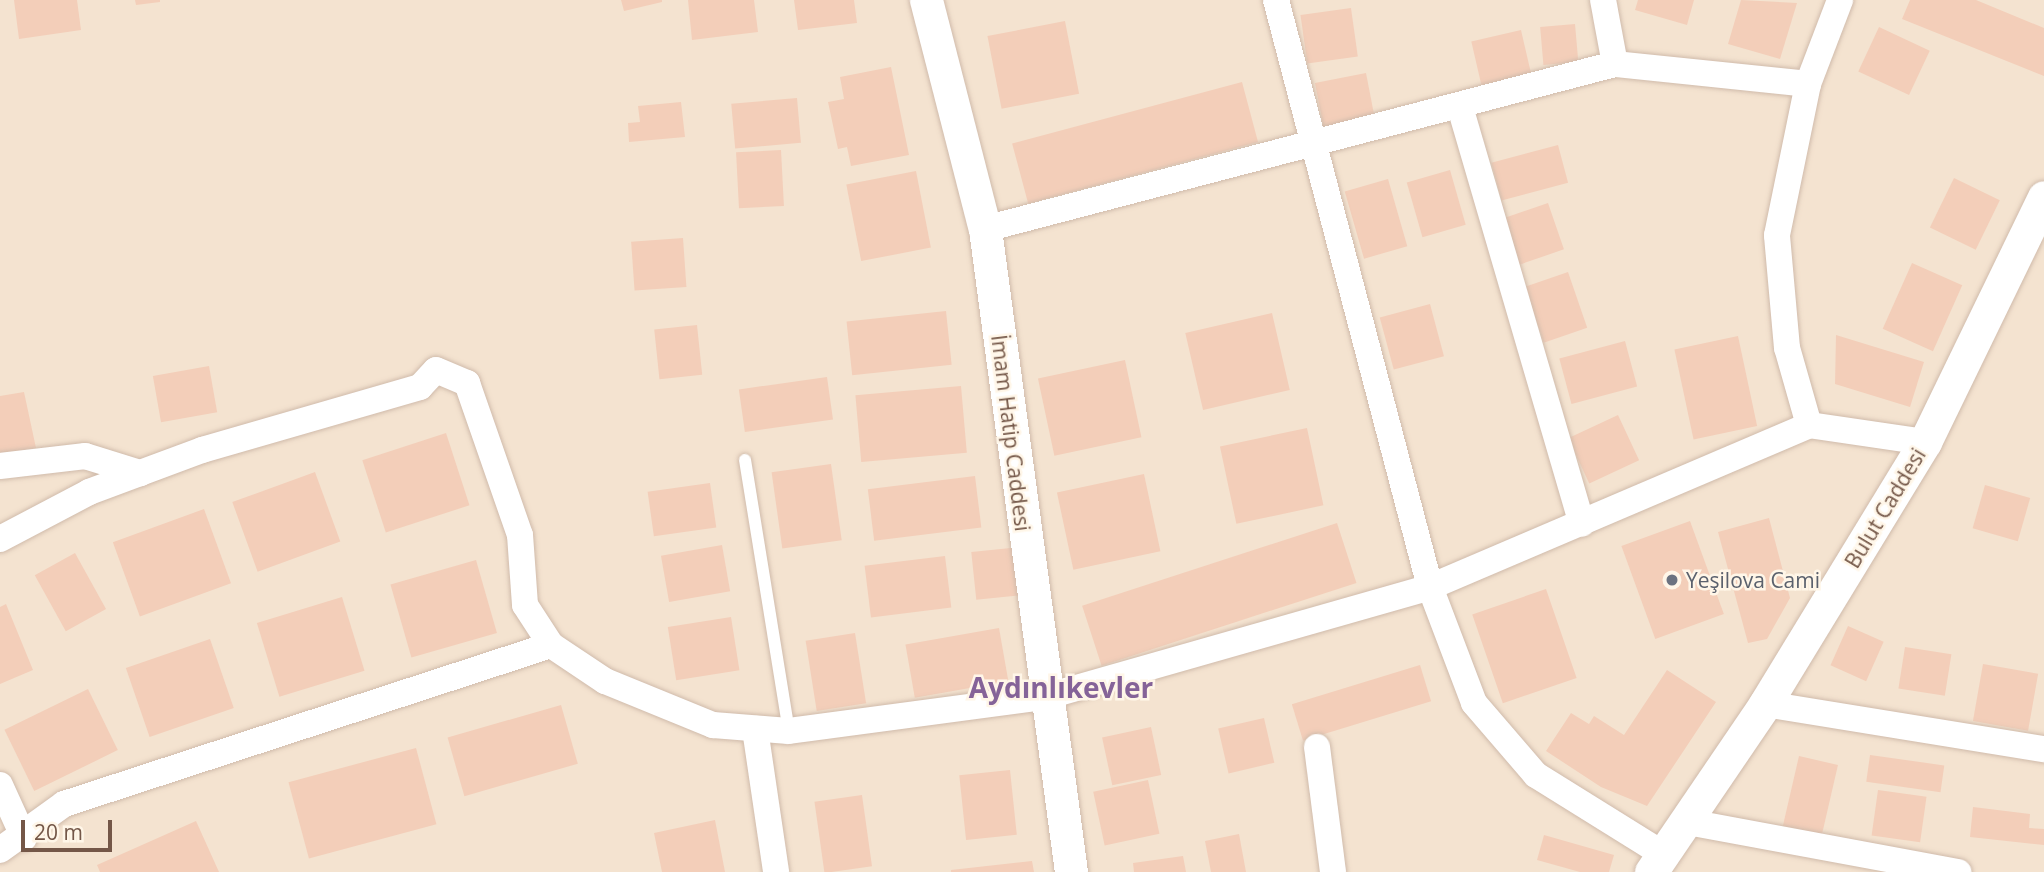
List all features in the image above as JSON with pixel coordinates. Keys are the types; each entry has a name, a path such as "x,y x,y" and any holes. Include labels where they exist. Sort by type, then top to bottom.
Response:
{"street":[{"name":"İmam Hatip Caddesi","path":"926,0 985,229 1045,697 1071,872"},
{"path":"1276,0 1309,146 1430,587 1482,713 1536,775 1657,863"},
{"path":"1603,0 1615,64"},
{"path":"1809,425 1787,348 1777,235 1808,84 1840,0"},
{"path":"985,229 1460,107 1615,64 1808,84"},
{"path":"1460,107 1582,524"},
{"name":"Bulut Caddesi","path":"1657,863 1688,822 1765,705 1925,442 2044,197"},
{"path":"0,539 89,492 140,473 420,387 436,370 467,383 520,535 525,606 551,645 605,681 713,725 789,731 1045,697 1430,587 1809,425 1925,442"},
{"path":"0,466 85,456 140,473"},
{"path":"0,850 24,838 64,804 551,645"},
{"path":"1765,705 2044,749"},
{"path":"755,729 776,872"},
{"path":"1317,747 1333,872"},
{"path":"0,785 24,838"},
{"path":"1688,822 1958,872"}],"lane":[{"path":"745,460 789,731"}],"shaded area":[{"path":"0,0 2044,0 2044,872 0,872"}],"building":[{"path":"14,0 77,0 81,30 19,39"},
{"path":"135,0 160,0 160,2 136,5"},
{"path":"621,0 662,0 662,2 624,11"},
{"path":"688,0 754,0 758,32 692,40"},
{"path":"794,0 854,0 857,23 798,30"},
{"path":"1638,0 1694,0 1687,25 1635,10"},
{"path":"1741,0 1797,3 1780,59 1728,44"},
{"path":"1910,0 1976,0 2044,28 2044,76 1902,19"},
{"path":"1351,8 1358,57 1307,64 1300,15"},
{"path":"1065,21 1079,94 1002,109 987,36"},
{"path":"1575,24 1578,62 1543,65 1540,27"},
{"path":"1879,27 1930,51 1909,95 1858,71"},
{"path":"1521,30 1533,83 1483,94 1471,41"},
{"path":"891,67 909,155 851,166 847,147 838,149 828,102 844,99 840,77"},
{"path":"1366,73 1375,119 1324,129 1315,83"},
{"path":"1242,82 1258,142 1028,203 1012,144"},
{"path":"797,98 801,143 735,149 731,104"},
{"path":"681,102 685,137 629,142 628,123 640,122 638,106"},
{"path":"1558,145 1568,183 1501,201 1491,163"},
{"path":"781,150 784,206 739,208 736,152"},
{"path":"1450,170 1466,225 1422,237 1407,182"},
{"path":"916,171 931,248 861,261 846,185"},
{"path":"1954,178 2000,200 1976,250 1930,227"},
{"path":"1388,179 1407,246 1364,259 1345,191"},
{"path":"1548,203 1564,249 1520,265 1504,218"},
{"path":"683,238 686,287 635,291 631,242"},
{"path":"1912,263 1962,285 1933,351 1883,329"},
{"path":"1568,272 1587,328 1544,343 1525,287"},
{"path":"1430,304 1444,356 1394,370 1380,317"},
{"path":"946,311 952,365 852,375 847,321"},
{"path":"1272,313 1290,390 1203,410 1185,333"},
{"path":"697,325 702,375 659,379 654,329"},
{"path":"1836,335 1924,362 1910,407 1835,384"},
{"path":"1738,336 1757,426 1694,440 1674,350"},
{"path":"1625,341 1637,386 1571,404 1559,359"},
{"path":"1125,360 1141,437 1054,456 1038,379"},
{"path":"209,366 217,412 161,422 153,376"},
{"path":"827,377 833,420 745,432 739,389"},
{"path":"961,386 967,453 861,462 855,395"},
{"path":"24,392 36,448 0,455 0,396"},
{"path":"1618,415 1639,460 1589,484 1568,438"},
{"path":"1307,428 1323,505 1236,524 1220,447"},
{"path":"446,433 469,505 386,532 362,460"},
{"path":"831,464 842,540 782,549 772,472"},
{"path":"315,472 340,542 258,572 232,502"},
{"path":"1144,474 1160,551 1073,570 1057,493"},
{"path":"975,476 981,528 874,541 868,489"},
{"path":"710,483 716,528 654,536 648,492"},
{"path":"1985,485 2030,498 2018,541 1973,528"},
{"path":"204,509 231,583 140,616 113,542"},
{"path":"1769,518 1790,598 1767,639 1748,643 1718,532"},
{"name":"Yeşilova Cami","path":"1690,521 1724,614 1655,639 1621,546"},
{"path":"1337,523 1356,583 1102,666 1082,606"},
{"path":"722,545 730,591 669,602 661,556"},
{"path":"1020,547 1025,595 976,600 971,552"},
{"path":"75,553 106,609 66,631 35,575"},
{"path":"945,556 951,608 871,617 865,566"},
{"path":"476,560 497,633 411,658 390,585"},
{"path":"1546,589 1577,678 1503,703 1472,614"},
{"path":"342,597 365,671 279,697 257,623"},
{"path":"6,604 33,670 0,684 0,607"},
{"path":"731,617 739,670 676,680 668,627"},
{"path":"1848,626 1884,642 1866,681 1831,665"},
{"path":"999,628 1008,681 915,698 905,644"},
{"path":"855,633 866,703 817,711 806,641"},
{"path":"210,639 234,708 150,737 126,668"},
{"path":"1905,647 1951,654 1945,696 1898,688"},
{"path":"1983,664 2038,674 2028,731 1973,721"},
{"path":"1420,665 1431,701 1303,741 1292,704"},
{"path":"1667,670 1716,702 1647,806 1601,787 1546,751 1571,713 1589,724 1594,716 1624,735"},
{"path":"88,689 118,750 34,791 4,730"},
{"path":"561,705 578,764 464,796 448,738"},
{"path":"1264,718 1274,763 1229,773 1218,729"},
{"path":"1151,727 1161,775 1112,785 1102,737"},
{"path":"416,748 436,824 309,858 288,782"},
{"path":"1870,755 1944,765 1941,792 1866,782"},
{"path":"1799,756 1838,765 1820,841 1781,832"},
{"path":"1010,770 1017,835 966,840 959,775"},
{"path":"1148,780 1159,834 1105,845 1093,792"},
{"path":"1878,790 1927,797 1920,842 1872,836"},
{"path":"862,795 872,866 824,872 814,802"},
{"path":"1973,807 2030,814 2029,828 2044,829 2044,845 1970,837"},
{"path":"715,820 725,872 662,872 654,833"},
{"path":"196,821 219,872 100,872 97,865"},
{"path":"1239,834 1246,872 1211,872 1205,841"},
{"path":"1544,835 1614,855 1609,872 1580,872 1537,860"},
{"path":"1183,856 1186,872 1134,872 1133,863"},
{"path":"1032,861 1034,872 951,872 951,870"}],"place":[{"name":"Yeşilova Cami","path":"1672,580"}],"district":[{"name":"Aydınlıkevler","path":"1061,687"}]}
